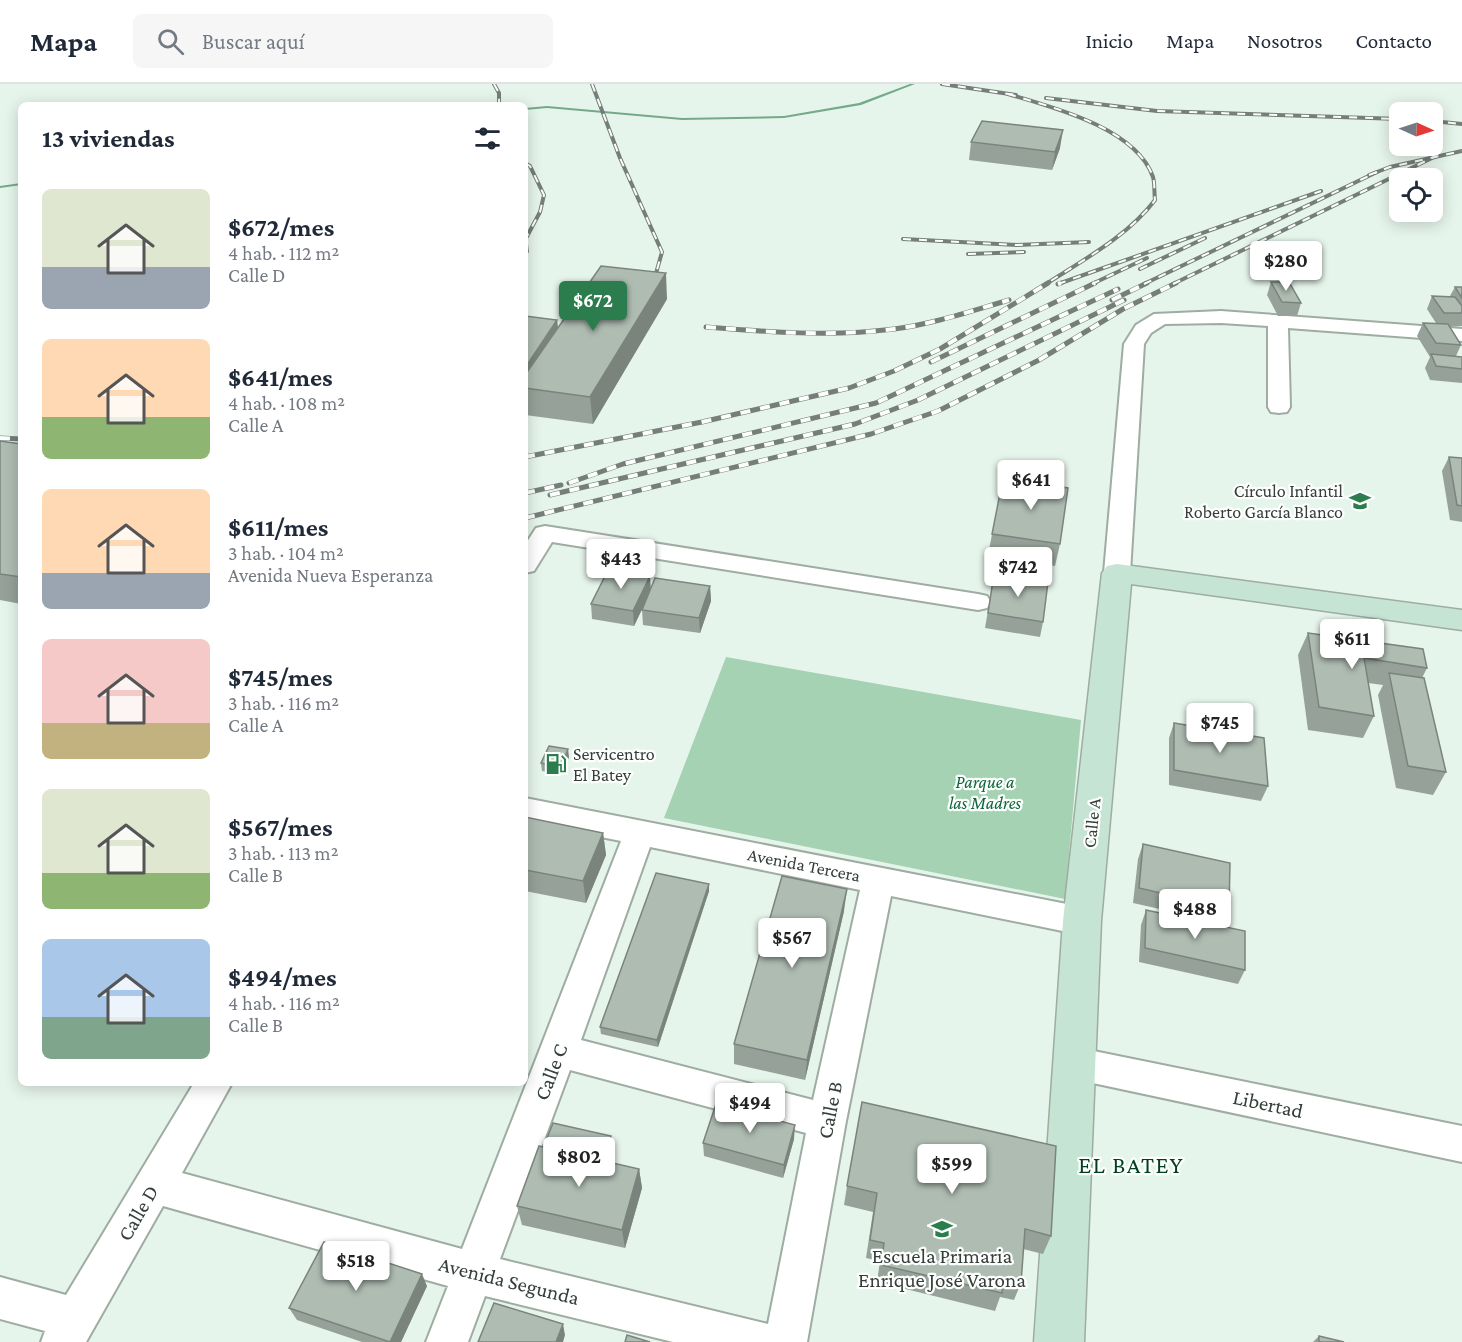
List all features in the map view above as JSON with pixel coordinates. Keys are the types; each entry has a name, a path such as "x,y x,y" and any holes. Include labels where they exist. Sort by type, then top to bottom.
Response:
{"street":[{"name":"Calle A","path":"1059,1342 1082,921 1117,573 1134,344 1143,329 1161,318 1221,317 1278,321"},
{"path":"1279,406 1278,321 1461,338"},
{"path":"528,560 545,533 978,602"},
{"path":"1117,573 1462,620"},
{"name":"Avenida Tercera","path":"528,811 1082,921"},
{"name":"Calle C","path":"447,1342 559,1051 639,834"},
{"name":"Calle B","path":"786,1342 827,1121 878,879"},
{"path":"559,1051 827,1121"},
{"name":"Libertad","path":"1074,1063 1462,1144"},
{"name":"Calle D","path":"69,1331 212,1086"},
{"name":"Avenida Segunda","path":"155,1185 474,1273 762,1342"},
{"path":"0,1298 69,1331"}],"green space":[{"name":"Parque a las Madres","path":"726,657 1081,720 1065,899 664,818"}],"building":[{"path":"982,121 1063,130 1055,152 971,142"},
{"path":"601,266 666,273 590,397 528,388 528,371"},
{"path":"1271,282 1289,282 1301,303 1282,302"},
{"path":"1455,287 1462,287 1462,298"},
{"path":"1432,296 1455,297 1462,306 1462,313 1444,313"},
{"path":"528,316 557,320 528,364"},
{"path":"1423,323 1448,324 1461,345 1436,343"},
{"path":"1431,354 1462,357 1462,369 1436,366"},
{"path":"0,441 18,444 18,577 0,574"},
{"path":"1449,457 1462,458 1462,506 1457,505"},
{"path":"1003,478 1068,488 1060,544 992,534"},
{"path":"608,570 650,576 633,611 591,604"},
{"path":"994,574 1048,582 1043,622 988,613"},
{"path":"655,578 710,586 699,618 642,610"},
{"path":"1308,633 1423,649 1427,668 1364,658 1374,716 1319,707"},
{"path":"1389,673 1424,678 1446,772 1408,766"},
{"path":"1174,723 1264,738 1268,786 1174,770"},
{"path":"549,746 568,749 561,767 541,763"},
{"path":"528,818 603,833 583,881 528,871"},
{"path":"1143,844 1230,863 1229,909 1139,888"},
{"path":"656,873 709,884 657,1040 600,1027"},
{"path":"782,876 847,889 807,1060 734,1044"},
{"path":"1146,910 1245,931 1245,970 1145,948"},
{"path":"862,1102 1056,1146 1051,1236 1025,1229 1021,1283 1003,1279 1002,1293 881,1265 884,1243 870,1240 877,1193 847,1186"},
{"path":"716,1104 795,1125 784,1165 703,1143"},
{"path":"553,1123 611,1136 603,1160 544,1146"},
{"path":"539,1146 639,1169 622,1230 517,1206"},
{"path":"324,1242 422,1274 390,1342 289,1308"},
{"path":"494,1303 563,1324 556,1342 478,1342"},
{"path":"627,1335 650,1342 625,1342"},
{"path":"1319,1336 1344,1342 1319,1342"}],"waterway":[{"path":"528,109 547,107 682,119 784,117 860,104 913,84"},
{"path":"0,187 18,184"}],"railway":[{"path":"494,84 499,93 499,102"},
{"path":"592,84 620,158 662,252 653,284"},
{"path":"942,84 1016,95"},
{"path":"1008,94 1069,113 1111,133 1129,145 1144,160 1154,180 1155,200 1132,225 1046,284"},
{"path":"1046,98 1157,111 1389,119"},
{"path":"1443,122 1462,124"},
{"path":"1433,157 1462,151"},
{"path":"1173,284 1433,157"},
{"path":"1369,175 1390,167 1433,157"},
{"path":"528,165 544,195 540,212 528,234"},
{"path":"1144,284 1377,172"},
{"path":"1061,283 1058,284 1321,191"},
{"path":"1140,269 1205,238"},
{"path":"903,239 1017,245 1089,242"},
{"path":"968,254 1024,252"},
{"path":"1092,284 1147,258"},
{"path":"652,287 653,283"},
{"path":"528,456 702,422 849,388 894,371 940,349 1048,283"},
{"path":"931,362 1095,283"},
{"path":"1112,300 1147,283"},
{"path":"528,517 871,434 938,411 1039,360 1123,309 1176,283"},
{"path":"569,483 623,464 876,403 1118,289"},
{"path":"706,327 800,333 847,333 894,329 952,317 1009,300"},
{"path":"550,495 855,424 918,400 1124,300"},
{"path":"0,438 18,439"},
{"path":"528,492 561,485"}],"place":[{"name":"Círculo Infantil Roberto García Blanco","path":"1360,501"},
{"name":"Servicentro El Batey","path":"556,764"},
{"name":"Escuela Primaria Enrique José Varona","path":"942,1229"}],"district":[{"name":"EL BATEY","path":"1131,1165"}]}
